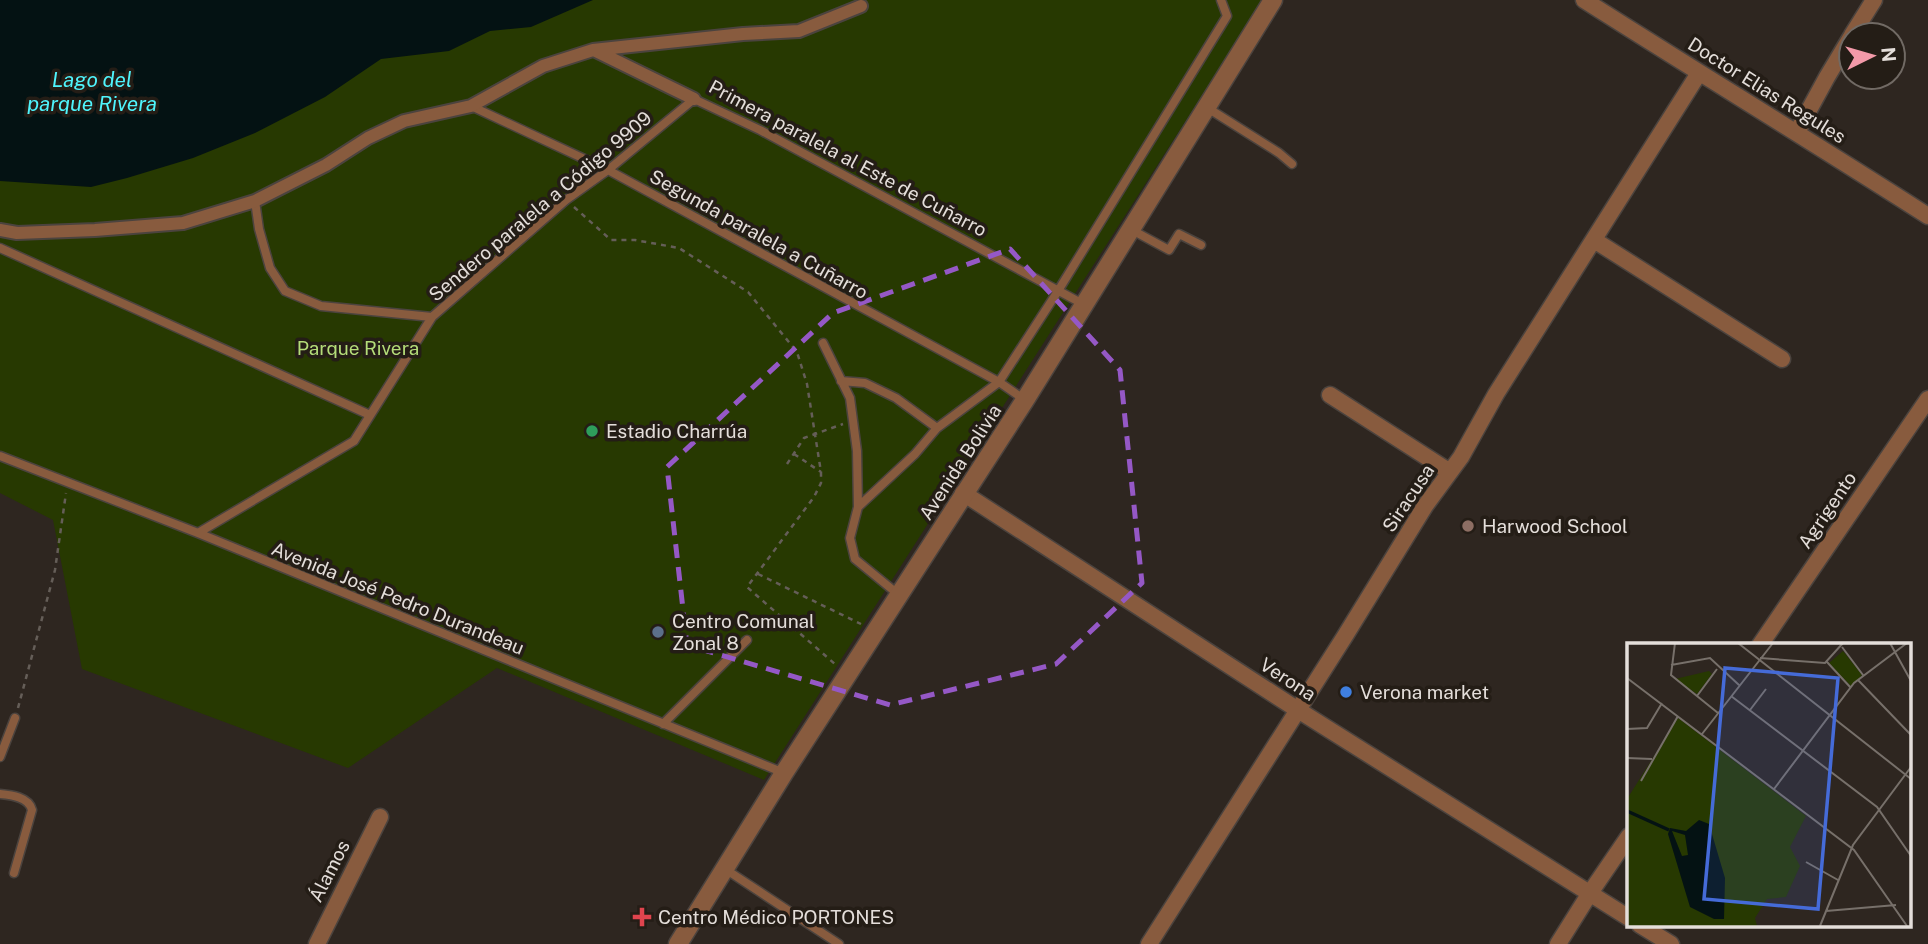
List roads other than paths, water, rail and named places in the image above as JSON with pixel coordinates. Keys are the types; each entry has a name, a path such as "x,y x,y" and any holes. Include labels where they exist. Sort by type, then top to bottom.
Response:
{"street":[{"name":"Avenida Bolivia","path":"678,944 784,773 1025,400 1273,0"},
{"name":"Doctor Elias Regules","path":"1584,0 1928,216"},
{"path":"1861,21 1874,0"},
{"path":"0,230 17,233 183,223 255,201 404,121 471,106 543,66 593,50 743,34 799,31 866,3"},
{"name":"Primera paralela al Este de Cuñarro","path":"593,50 694,99"},
{"path":"1797,132 1837,61"},
{"name":"Siracusa","path":"1149,944 1425,506 1461,457 1496,394 1699,73"},
{"path":"1594,240 1782,359"},
{"path":"1330,395 1450,472"},
{"name":"Agrigento","path":"1761,643 1928,399"},
{"name":"Verona","path":"963,494 1298,710 1627,917"},
{"name":"Álamos","path":"317,944 380,817"},
{"path":"1558,944 1627,839"},
{"path":"1642,926 1671,944"}],"lane":[{"path":"858,507 915,454 937,428 999,382 1227,16 1221,0"},
{"name":"Primera paralela al Este de Cuñarro","path":"694,99 760,130 1083,304"},
{"name":"Sendero paralela a Código 9909","path":"198,533 354,441 432,317 566,200 608,170 694,99"},
{"name":"Segunda paralela a Cuñarro","path":"471,106 608,170 999,382 1025,400"},
{"path":"1206,107 1292,164"},
{"path":"255,201 259,229 270,268 285,291 321,306 432,317"},
{"path":"1130,229 1169,250 1179,234 1201,245"},
{"path":"0,248 370,415"},
{"path":"823,343 850,398 858,450 858,507 850,538 855,559 899,595"},
{"path":"841,381 865,383 896,398 937,428"},
{"name":"Avenida José Pedro Durandeau","path":"0,456 198,533 784,773"},
{"path":"663,724 747,640"},
{"path":"0,757 15,718"},
{"path":"0,794 31,804 32,810 14,873"},
{"path":"725,869 839,944"}],"water":[{"name":"Lago del parque Rivera","path":"0,0 593,0 531,27 490,31 449,51 381,59 325,97 255,133 193,158 91,187 0,181"}],"place":[{"name":"Estadio Charrúa","path":"592,431"},
{"name":"Harwood School","path":"1468,526"},
{"name":"Centro Comunal Zonal 8","path":"658,632"},
{"name":"Verona market","path":"1346,692"},
{"name":"Centro Médico PORTONES","path":"642,917"}],"park label":[{"name":"Parque Rivera","path":"358,348"}]}
